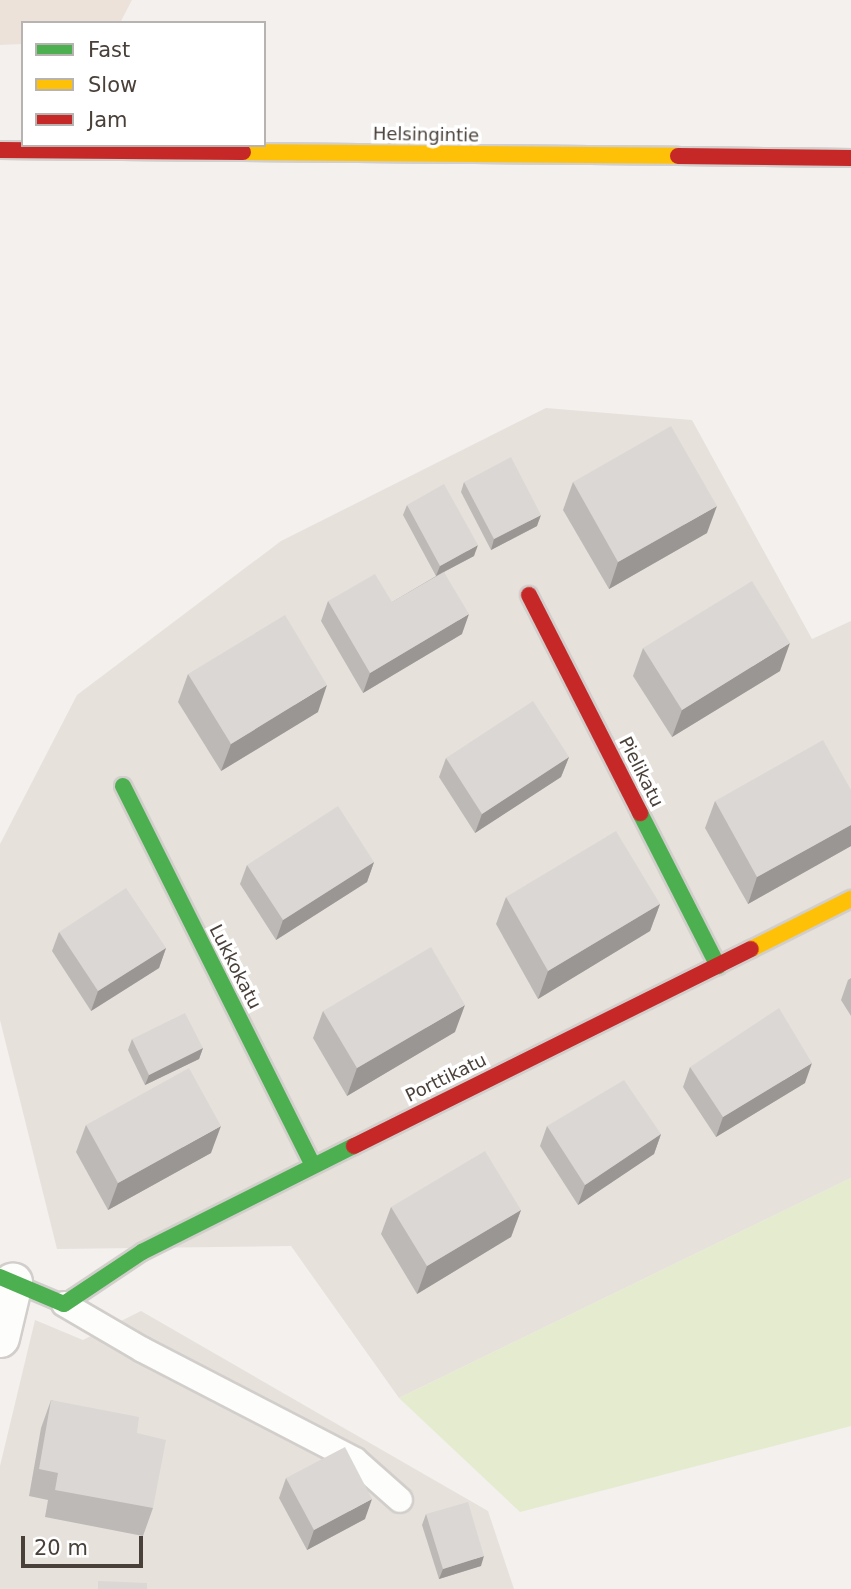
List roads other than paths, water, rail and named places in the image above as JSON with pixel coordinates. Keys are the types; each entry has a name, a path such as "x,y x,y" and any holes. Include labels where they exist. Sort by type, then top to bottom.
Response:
{"street":[{"name":"Helsingintie","path":"0,150 851,158"},
{"name":"Pielikatu","path":"529,595 718,966"},
{"name":"Lukkokatu","path":"123,786 313,1165"},
{"name":"Porttikatu","path":"64,1304 142,1252 851,899"},
{"path":"0,1338 6,1280 64,1304"}],"lane":[{"path":"64,1304 143,1350 355,1460 400,1500"}]}
